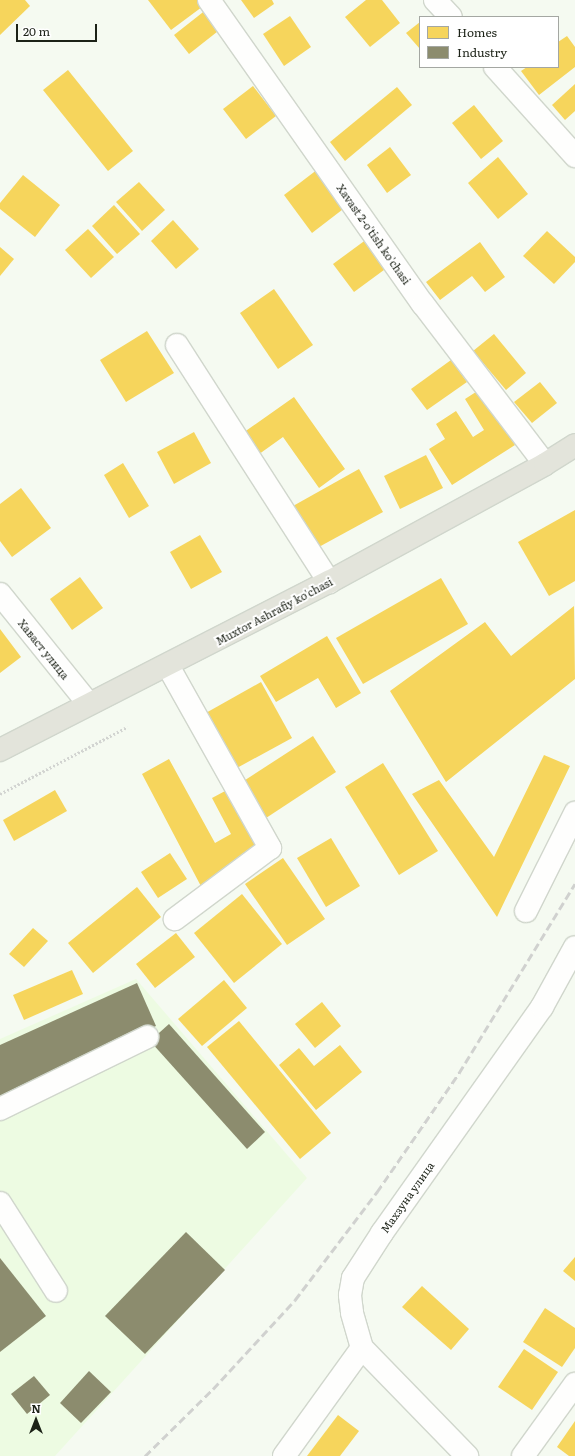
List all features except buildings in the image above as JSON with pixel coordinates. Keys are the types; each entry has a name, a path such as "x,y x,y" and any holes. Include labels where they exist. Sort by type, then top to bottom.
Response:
{"main road":[{"name":"Muxtor Ashrafiy ko'chasi","path":"0,750 88,703 168,666 329,582 545,464 575,445"},
{"name":"Muxtor Ashrafiy ko'chasi","path":"545,464 575,452"}],"street":[{"name":"Xavast 2-o'tish ko'chasi","path":"209,0 423,304 545,464"},
{"path":"435,0 450,16"},
{"path":"496,68 575,156"},
{"path":"177,345 329,582"},
{"name":"Хаваст улица","path":"0,594 88,703"},
{"path":"168,666 270,848 175,919"},
{"path":"526,911 575,813"},
{"name":"Махзуна улица","path":"362,1348 352,1312 350,1295 353,1278 382,1233 542,1007 575,947"},
{"path":"0,1109 147,1037"},
{"path":"0,1203 56,1291"},
{"path":"284,1456 362,1348 467,1456"},
{"path":"523,1456 575,1384"}],"path":[{"path":"0,794 127,727"}],"shaded area":[{"path":"136,979 307,1178 55,1456 0,1456 0,1039"}],"railway":[{"path":"145,1456 213,1389 295,1300 377,1192 459,1073 575,884"}]}
